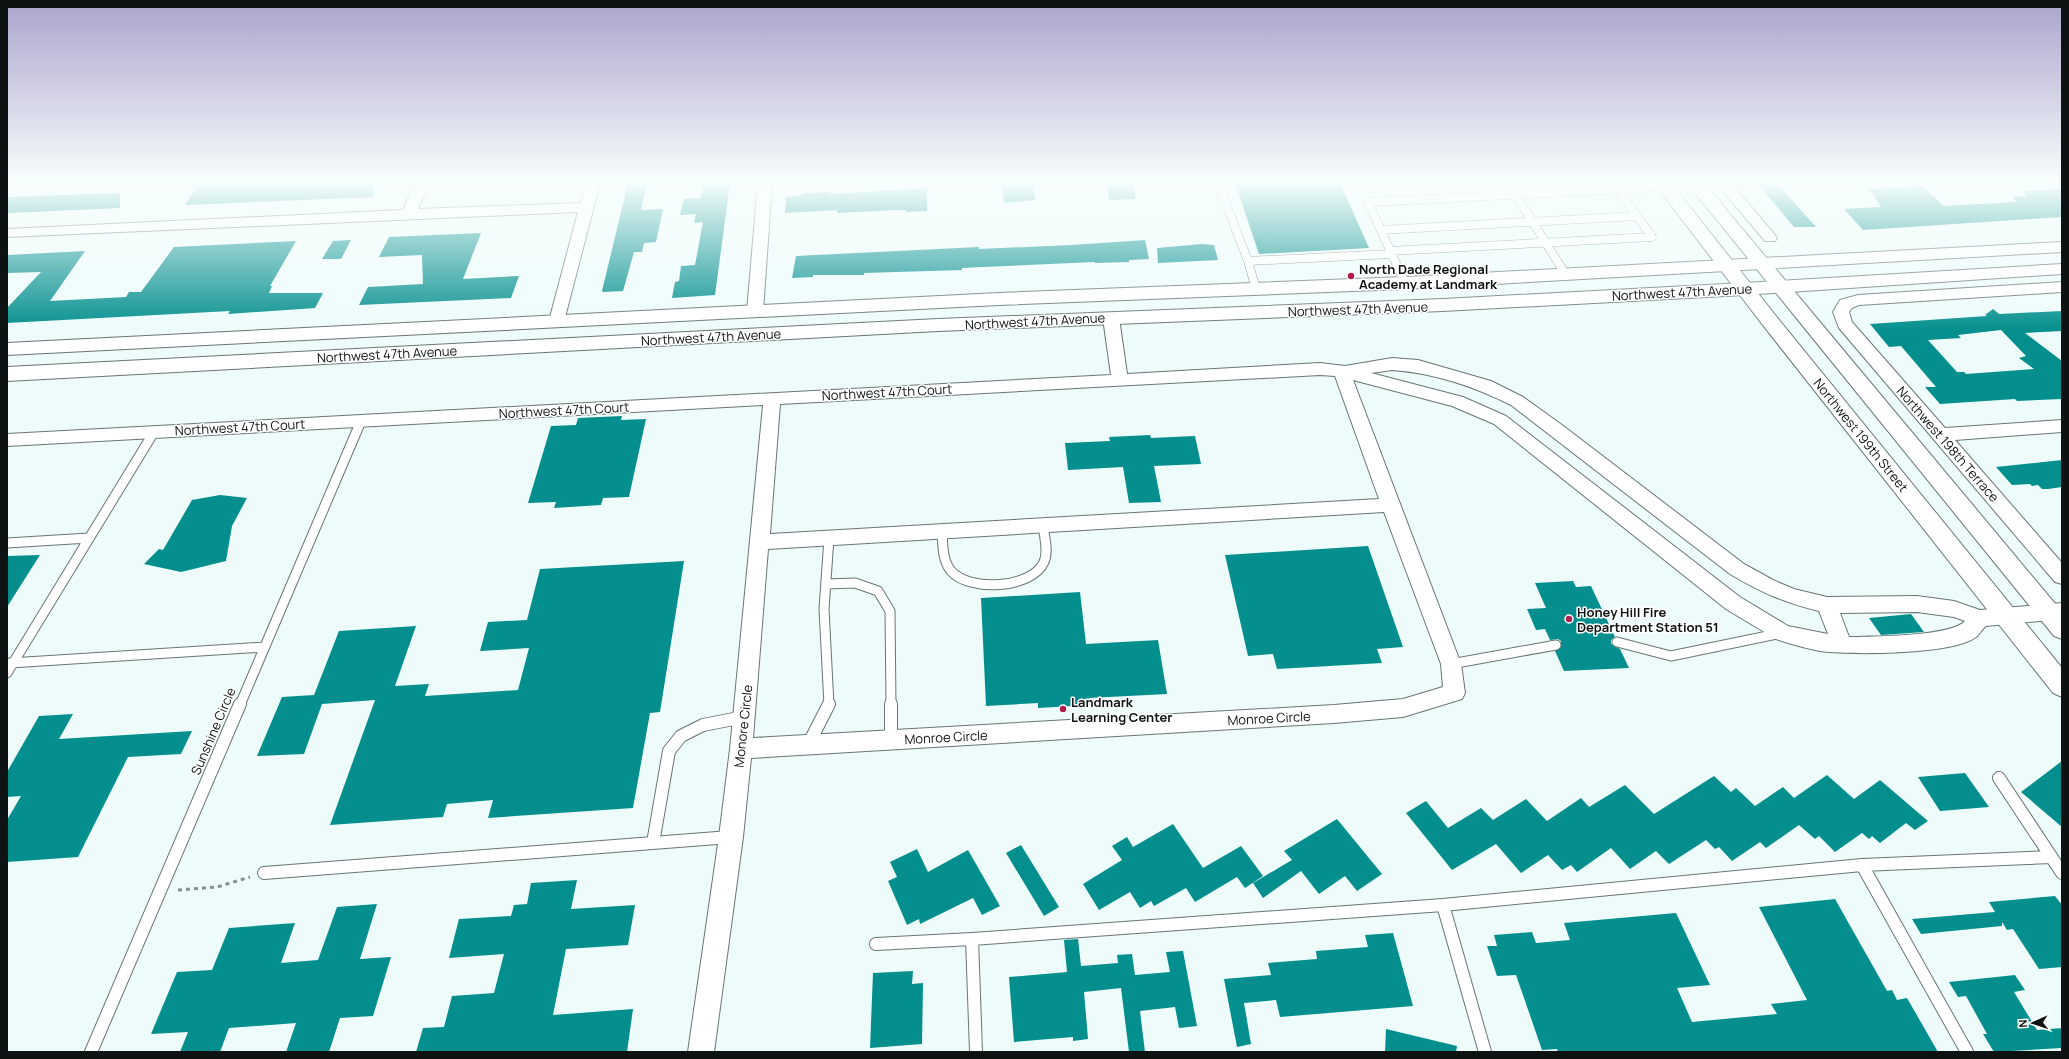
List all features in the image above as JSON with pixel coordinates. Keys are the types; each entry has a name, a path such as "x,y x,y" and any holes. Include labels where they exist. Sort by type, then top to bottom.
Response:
{"main road":[{"name":"Northwest 199th Street","path":"1700,232 1744,289 2062,686"},
{"path":"1736,232 2057,617"},
{"name":"Northwest 47th Avenue","path":"7,349 1038,297 1404,283 1566,275 2062,247"},
{"name":"Northwest 47th Avenue","path":"7,374 490,348 1111,318 1412,306 1744,289 2062,269"},
{"path":"1212,314 1238,304 1252,295 1256,289"},
{"path":"755,311 762,323 782,334"},
{"path":"490,348 537,334 557,321"}],"street":[{"path":"7,233 19,232"},
{"path":"557,321 580,232"},
{"path":"755,311 761,232"},
{"path":"1765,232 1770,238"},
{"name":"Northwest 198th Terrace","path":"2062,287 1858,300 1846,304 1842,308 1842,318 1845,324 2062,576"},
{"path":"1111,318 1120,380"},
{"path":"1342,371 1392,364 1418,366 1485,385 1517,401 1556,429 1737,569 1772,589 1791,596 1827,605 1917,604 1954,609 1980,618 2005,616 2057,617"},
{"name":"Northwest 47th Court","path":"7,440 1320,369 1342,371"},
{"path":"1342,371 1457,401 1500,420 1733,603 1783,633 1819,642 1858,646 1943,640 1968,632 1980,618"},
{"name":"Monroe Circle","path":"741,748 1334,714 1403,708 1454,693 1451,664 1348,392 1342,371"},
{"name":"Monore Circle","path":"701,1052 731,837 741,748 772,399"},
{"path":"1940,435 2062,426"},
{"path":"1532,445 1556,429"},
{"path":"760,542 1391,505"},
{"path":"1827,605 1842,644"}],"lane":[{"path":"1237,232 1248,261 1256,289"},
{"path":"1382,232 1404,283"},
{"path":"1539,232 1566,275"},
{"path":"1248,261 1652,237 1649,232"},
{"name":"Sunshine Circle","path":"91,1052 361,421"},
{"path":"7,673 10,663 90,538 154,432"},
{"path":"942,532 944,558 950,569 961,580 979,585 998,584 1019,580 1037,573 1044,562 1043,525"},
{"path":"7,543 90,538"},
{"path":"808,744 829,704 824,609 829,538"},
{"path":"826,584 855,583 878,591 890,611 891,740"},
{"path":"1617,642 1671,656 1783,633"},
{"path":"1451,664 1556,645"},
{"path":"10,663 265,647"},
{"path":"653,843 669,751 681,736 703,725 744,717"},
{"path":"1999,778 2062,873"},
{"path":"264,873 731,837"},
{"path":"876,944 972,940 1443,905 1862,865 2051,857"},
{"path":"1862,865 1967,1052"},
{"path":"1443,905 1485,1052"},
{"path":"972,940 976,1052"}],"path":[{"path":"160,891 217,887 264,873"}],"building":[{"path":"616,232 658,232 656,242 644,243 642,252 634,252 623,291 602,291"},
{"path":"701,232 723,232 715,295 672,298 675,282 679,281 681,266 695,265"},
{"path":"1252,232 1362,232 1369,248 1259,254"},
{"path":"481,233 463,279 519,276 511,298 359,305 368,287 423,284 422,255 379,257 389,237"},
{"path":"351,240 341,259 322,259 333,241"},
{"path":"1145,240 1149,259 1129,260 1129,262 982,267 962,268 962,270 864,273 864,275 813,275 813,277 792,278 796,256 979,247 979,249 1071,245"},
{"path":"296,241 270,286 272,286 269,293 323,293 315,308 228,314 230,311 7,323 7,308 41,272 7,273 7,255 85,251 50,301 126,297 129,292 141,292 174,247"},
{"path":"1202,244 1214,245 1218,260 1158,263 1157,248"},
{"path":"1993,309 1999,314 2062,311 2062,331 2025,333 2062,361 2062,399 2017,401 2015,399 1940,404 1925,387 1936,387 1901,346 1889,347 1870,324 1987,316 1985,315","holes":["2001,330 2026,356 2019,358 2034,369 1966,374 1964,372 1957,372 1928,340 1961,338 1958,335"]},
{"path":"622,416 621,420 646,419 629,497 603,498 601,505 554,508 556,502 528,503 551,426 576,425 578,418"},
{"path":"1150,435 1151,438 1195,436 1201,464 1154,466 1161,502 1129,503 1123,467 1068,470 1065,443 1110,441 1109,437"},
{"path":"2062,460 2062,487 2048,489 2042,489 2038,485 2032,486 2030,484 2012,485 1996,467"},
{"path":"220,495 247,498 232,526 226,561 181,572 144,564 159,549 163,550 192,500"},
{"path":"1368,546 1403,647 1377,649 1382,663 1277,669 1273,654 1248,656 1225,555"},
{"path":"40,555 7,607 7,556"},
{"path":"684,561 660,712 650,713 633,808 488,818 493,800 447,804 443,817 330,825 375,700 322,704 304,754 257,756 282,697 314,695 339,631 416,626 395,686 429,684 425,696 518,690 529,648 480,651 488,622 527,620 540,569"},
{"name":"Honey Hill Fire Department Station 51","path":"1573,581 1576,587 1591,586 1615,637 1611,640 1611,644 1620,649 1629,668 1564,671 1555,651 1561,647 1561,641 1558,639 1550,640 1545,629 1536,630 1527,609 1546,608 1535,583"},
{"path":"1080,592 1086,644 1158,640 1167,694 1089,698 1090,705 1038,708 1038,703 986,706 981,598"},
{"path":"1911,614 1924,632 1881,635 1869,618"},
{"path":"73,714 59,739 192,731 181,754 128,757 78,857 7,862 7,820 21,796 7,797 7,772 39,716"},
{"path":"2062,761 2062,827 2021,792"},
{"path":"1965,773 1989,807 1940,811 1918,777"},
{"path":"1827,775 1854,799 1880,780 1928,821 1915,830 1906,823 1880,843 1872,836 1869,839 1862,833 1835,852 1819,836 1815,839 1799,825 1766,848 1760,842 1732,861 1719,847 1715,849 1706,840 1669,864 1656,851 1630,869 1611,848 1577,872 1571,865 1562,870 1548,855 1521,873 1496,844 1452,870 1406,813 1426,801 1448,828 1481,808 1493,820 1526,799 1547,821 1581,798 1589,807 1625,785 1654,814 1714,776 1731,792 1736,788 1755,806 1783,787 1794,798"},
{"path":"1337,819 1382,874 1357,891 1345,876 1319,894 1301,871 1263,898 1253,883 1292,860 1284,851"},
{"path":"1173,824 1203,868 1241,846 1263,876 1245,888 1237,877 1195,902 1186,888 1154,906 1151,901 1140,908 1130,892 1099,910 1083,884 1122,860 1112,846 1127,837 1133,847"},
{"path":"1021,845 1059,907 1044,916 1006,853"},
{"path":"917,849 928,872 968,850 1000,906 982,915 973,898 920,924 919,919 907,925 888,881 897,877 890,862"},
{"path":"577,880 571,909 635,905 628,945 566,949 553,1015 633,1009 627,1052 416,1052 423,1028 444,1027 452,996 494,993 504,954 449,958 459,919 511,916 514,905 527,904 531,883"},
{"path":"2055,896 2062,905 2062,967 2039,969 2013,929 2007,930 2002,922 2002,926 1921,934 1912,919 1995,912 1989,902"},
{"path":"1835,899 1887,991 1892,990 1897,1000 1907,998 1938,1052 1558,1052 1557,1049 1542,1050 1516,975 1497,976 1487,946 1497,946 1494,935 1532,932 1536,943 1570,940 1564,923 1676,913 1710,985 1677,988 1692,1022 1777,1014 1771,1004 1807,1000 1759,907"},
{"path":"377,904 360,959 391,957 373,1016 340,1018 329,1052 286,1052 296,1023 229,1028 220,1052 180,1052 188,1032 151,1034 177,972 212,970 229,928 295,923 281,963 318,960 337,907"},
{"path":"1393,933 1413,1006 1280,1017 1276,1000 1244,1003 1251,1044 1237,1047 1224,979 1271,975 1268,963 1317,959 1316,951 1368,947 1365,935"},
{"path":"1078,939 1081,966 1118,963 1117,955 1132,954 1135,975 1170,972 1166,952 1183,951 1197,1026 1179,1028 1175,1007 1140,1011 1145,1052 1129,1052 1121,988 1084,992 1088,1039 1073,1041 1073,1037 1014,1042 1009,977 1067,972 1064,940"},
{"path":"913,971 912,984 923,983 922,1044 870,1048 873,973"},
{"path":"2015,975 2025,990 2014,992 2037,1030 2062,1028 2062,1048 1994,1052 1983,1034 1987,1034 1966,996 1958,997 1949,982"},
{"path":"1386,1029 1457,1046 1456,1052 1385,1052"}],"place":[{"name":"North Dade Regional Academy at Landmark","path":"1351,276"},
{"name":"Honey Hill Fire Department Station 51","path":"1569,619"},
{"name":"Landmark Learning Center","path":"1063,709"}]}
